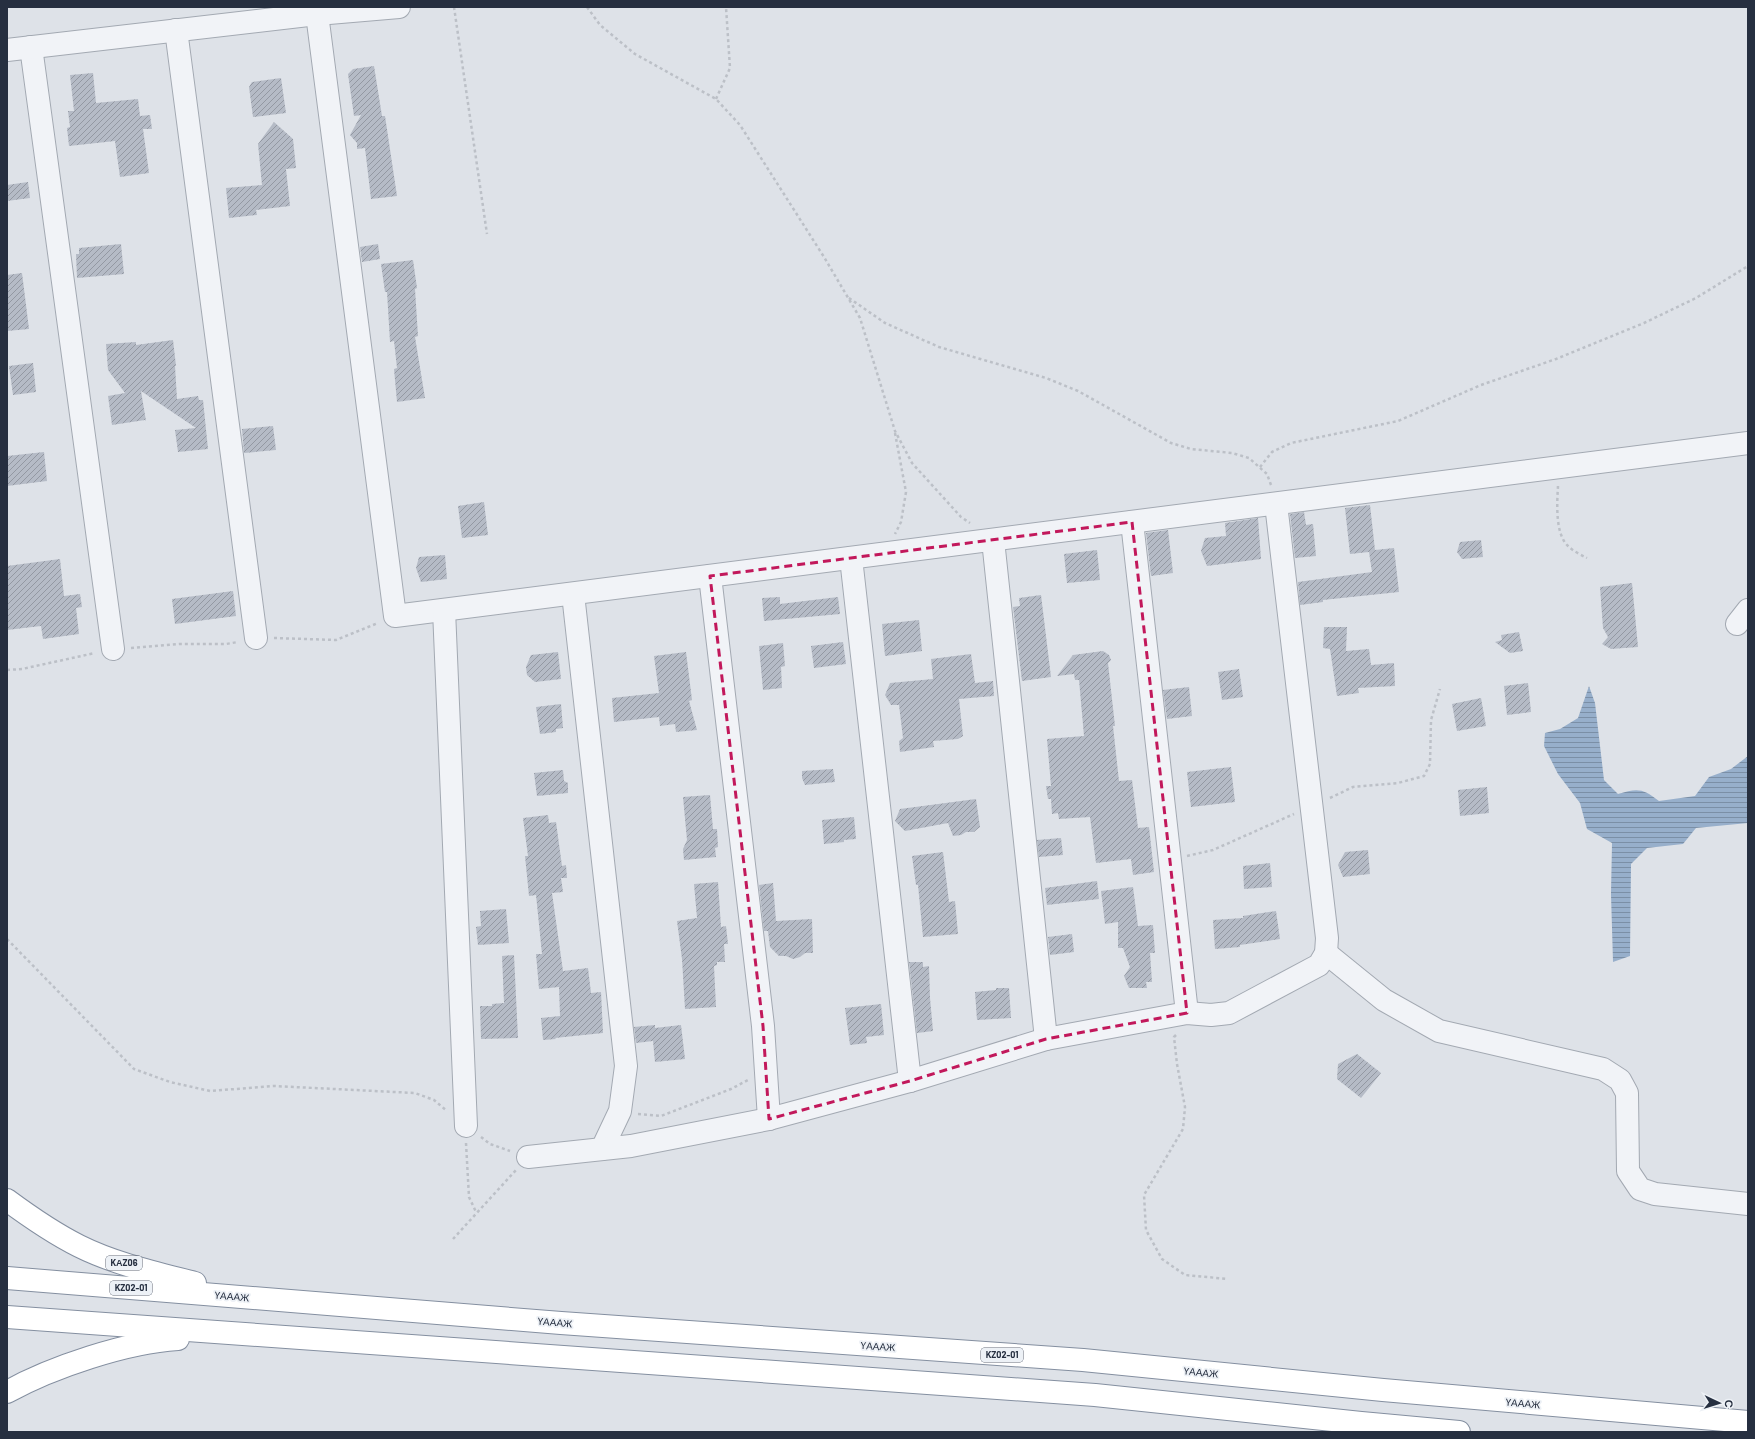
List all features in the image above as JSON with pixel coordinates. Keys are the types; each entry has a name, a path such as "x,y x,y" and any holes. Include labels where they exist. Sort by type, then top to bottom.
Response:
{"highway":[{"name":"KАZ06","path":"7,1200 37,1222 80,1246 116,1261 255,1297"},
{"name":"ҮАААЖ","path":"7,1278 577,1324 1083,1360 1375,1389 1748,1422"},
{"path":"7,1317 1095,1395 1459,1432"},
{"path":"7,1392 22,1383 55,1369 92,1357 131,1347 168,1339 243,1335"}],"street":[{"path":"7,50 317,14 399,7"},
{"path":"317,14 395,616 1748,443"},
{"path":"176,30 256,638"},
{"path":"31,47 113,649"},
{"path":"528,1158 631,1146 769,1119 910,1081 1046,1039 1188,1013 1211,1015 1229,1013 1319,965 1326,953 1327,938 1276,504"},
{"path":"1132,522 1188,1013"},
{"path":"993,540 1046,1039"},
{"path":"851,558 910,1081"},
{"path":"710,576 762,1026 769,1119"},
{"path":"573,594 626,1066 620,1111 602,1149"},
{"path":"444,610 466,1126"},
{"path":"1326,953 1384,1000 1439,1031 1603,1069 1620,1080 1627,1093 1628,1171 1640,1189 1655,1194 1748,1204"}],"path":[{"path":"454,7 487,234"},
{"path":"587,7 600,25 635,54 716,99 740,125 824,257 860,318 895,431 906,492 901,522 886,554"},
{"path":"716,99 730,68 726,7"},
{"path":"1260,467 1272,452 1291,443 1398,421 1481,385 1556,359 1644,322 1696,298 1748,266"},
{"path":"847,296 885,324 939,347 1046,378 1078,391 1171,443 1191,449 1232,453 1249,458 1267,474 1276,504"},
{"path":"895,431 912,463 961,517 993,540"},
{"path":"1560,467 1556,506 1560,531 1568,546 1587,558"},
{"path":"7,670 22,669 113,649 179,644 226,644 256,638 336,640 395,616"},
{"path":"7,939 134,1069 170,1082 210,1091 274,1086 415,1093 434,1100 490,1144 528,1158 476,1212 453,1239"},
{"path":"1188,1013 1174,1037 1177,1064 1185,1107 1183,1129 1144,1195 1146,1230 1162,1259 1185,1275 1228,1279"},
{"path":"620,1111 642,1115 661,1116 731,1089 766,1071"},
{"path":"466,1126 468,1197 476,1212"}],"highlighted area":[{"path":"1132,522 1187,1013 1046,1039 910,1081 769,1119 763,1026 710,576"}],"water":[{"path":"1589,686 1595,703 1604,780 1618,794 1640,790 1659,801 1695,796 1709,777 1731,769 1748,756 1748,823 1696,828 1683,844 1647,848 1631,864 1630,956 1613,962 1611,894 1612,843 1587,829 1580,803 1558,774 1544,746 1545,733 1560,729 1578,718"}],"building":[{"path":"374,66 382,116 385,116 397,196 371,199 365,148 357,149 357,143 350,135 361,115 354,116 348,74 353,69"},
{"path":"93,73 96,103 138,99 140,116 150,115 152,129 143,129 149,173 120,177 115,141 69,146 67,128 70,127 68,111 74,111 70,75"},
{"path":"281,78 286,113 253,117 249,87 252,82"},
{"path":"274,122 293,139 296,168 286,169 290,206 256,210 257,215 229,218 226,188 262,185 258,144"},
{"path":"28,182 30,198 7,201 7,185"},
{"path":"121,244 124,274 77,278 76,254 79,254 79,248"},
{"path":"378,244 380,259 362,262 360,247"},
{"path":"413,260 417,288 415,289 418,336 415,337 425,398 397,402 394,369 397,368 394,341 390,342 387,292 385,292 381,264"},
{"path":"22,273 29,329 7,331 7,275"},
{"path":"173,340 176,366 177,399 198,396 199,400 203,400 208,449 178,452 175,430 196,428 141,391 146,421 112,425 108,396 125,393 108,370 106,344 136,342 136,345"},
{"path":"33,363 36,392 13,395 9,366"},
{"path":"273,426 276,450 244,453 242,429"},
{"path":"44,452 47,481 7,486 7,456"},
{"path":"484,502 488,535 462,538 458,506"},
{"path":"1370,505 1375,550 1394,548 1399,592 1323,600 1323,602 1300,605 1298,582 1372,572 1369,552 1350,554 1345,508"},
{"path":"1304,512 1306,525 1313,524 1316,556 1295,558 1290,514"},
{"path":"1258,518 1261,559 1207,566 1201,551 1205,538 1226,536 1225,523"},
{"path":"1168,530 1173,573 1151,576 1146,533"},
{"path":"1481,540 1483,557 1462,559 1457,552 1460,542"},
{"path":"1097,550 1100,580 1067,583 1064,554"},
{"path":"445,555 447,579 421,582 416,568 419,557"},
{"path":"60,559 64,596 80,594 82,607 76,608 79,634 43,639 41,626 7,630 7,566"},
{"path":"1632,583 1638,647 1611,649 1602,644 1608,637 1603,628 1600,587"},
{"path":"233,591 236,616 175,624 172,599"},
{"path":"1041,595 1051,677 1022,681 1013,607 1020,606 1019,598"},
{"path":"780,597 780,604 838,597 840,614 764,621 762,598"},
{"path":"919,620 922,651 885,656 882,624"},
{"path":"1324,627 1347,627 1346,651 1369,649 1371,665 1394,663 1395,686 1358,688 1359,693 1337,696 1330,649 1323,648"},
{"path":"1519,632 1523,651 1510,653 1495,642 1502,640 1501,635"},
{"path":"843,642 846,664 814,668 811,646"},
{"path":"783,643 785,666 781,667 782,688 763,690 759,646"},
{"path":"1103,651 1109,655 1111,660 1108,663 1119,781 1132,780 1138,828 1149,827 1154,872 1133,875 1131,859 1096,863 1090,817 1059,819 1058,813 1052,814 1051,799 1048,799 1046,786 1051,786 1047,739 1084,736 1079,680 1075,680 1074,674 1057,676 1073,655"},
{"path":"558,652 561,679 535,682 527,675 526,667 531,655"},
{"path":"686,652 692,700 689,701 697,730 676,732 675,724 660,726 659,717 614,722 612,698 659,693 654,656"},
{"path":"971,654 975,683 993,681 994,696 959,699 963,736 958,739 933,741 934,747 900,752 899,741 903,738 899,705 891,705 885,695 890,683 933,679 931,659"},
{"path":"1239,669 1243,697 1222,700 1218,672"},
{"path":"1528,683 1531,712 1507,715 1504,686"},
{"path":"1189,687 1192,716 1167,719 1163,690"},
{"path":"1481,698 1486,726 1457,731 1452,704"},
{"path":"561,704 563,728 556,729 556,732 540,734 536,707"},
{"path":"1231,767 1235,802 1191,807 1187,772"},
{"path":"833,769 835,782 805,785 802,778 802,771"},
{"path":"563,770 564,781 568,783 568,793 537,796 534,773"},
{"path":"1487,787 1489,813 1460,816 1458,790"},
{"path":"710,795 713,829 717,829 718,847 715,848 716,857 684,860 683,849 687,840 683,797"},
{"path":"976,799 980,827 974,832 966,832 961,835 953,836 948,823 905,831 895,821 900,809"},
{"path":"548,815 549,823 556,822 562,866 566,865 567,878 561,878 563,892 552,893 563,971 588,968 591,993 601,992 603,1033 543,1040 541,1018 560,1016 559,987 539,989 536,954 542,954 536,895 529,896 525,856 528,856 523,818"},
{"path":"854,817 856,839 824,844 822,820"},
{"path":"1061,838 1063,855 1039,857 1037,840"},
{"path":"1368,850 1370,874 1343,877 1338,865 1345,852"},
{"path":"943,852 949,902 955,901 958,934 923,937 918,885 916,885 912,856"},
{"path":"1270,863 1272,887 1244,889 1243,866"},
{"path":"1097,881 1099,899 1047,905 1045,888"},
{"path":"718,882 721,927 726,926 728,944 724,944 725,962 717,962 717,965 714,966 716,1007 685,1009 682,959 677,921 697,918 694,884"},
{"path":"773,883 776,921 812,919 813,953 805,953 800,957 793,959 786,956 779,956 770,947 768,931 764,931 759,885"},
{"path":"1133,887 1138,926 1153,925 1155,953 1150,953 1152,982 1146,982 1147,988 1129,988 1124,976 1130,967 1123,948 1118,948 1118,922 1105,924 1101,891"},
{"path":"506,909 509,943 478,945 476,927 481,926 480,911"},
{"path":"1276,911 1280,939 1240,945 1240,947 1215,949 1213,920 1243,918 1243,916"},
{"path":"1072,934 1074,952 1050,955 1048,937"},
{"path":"514,955 518,1038 481,1039 480,1006 492,1006 492,1004 504,1003 502,956"},
{"path":"909,962 923,962 923,967 929,966 933,1031 917,1033"},
{"path":"996,988 1009,988 1011,1018 977,1020 975,992 996,990"},
{"path":"881,1004 884,1035 866,1037 867,1043 850,1045 845,1008"},
{"path":"655,1025 655,1028 681,1025 685,1059 655,1062 653,1041 636,1043 634,1027"},
{"path":"1357,1054 1381,1073 1361,1098 1337,1079 1338,1064"}]}
